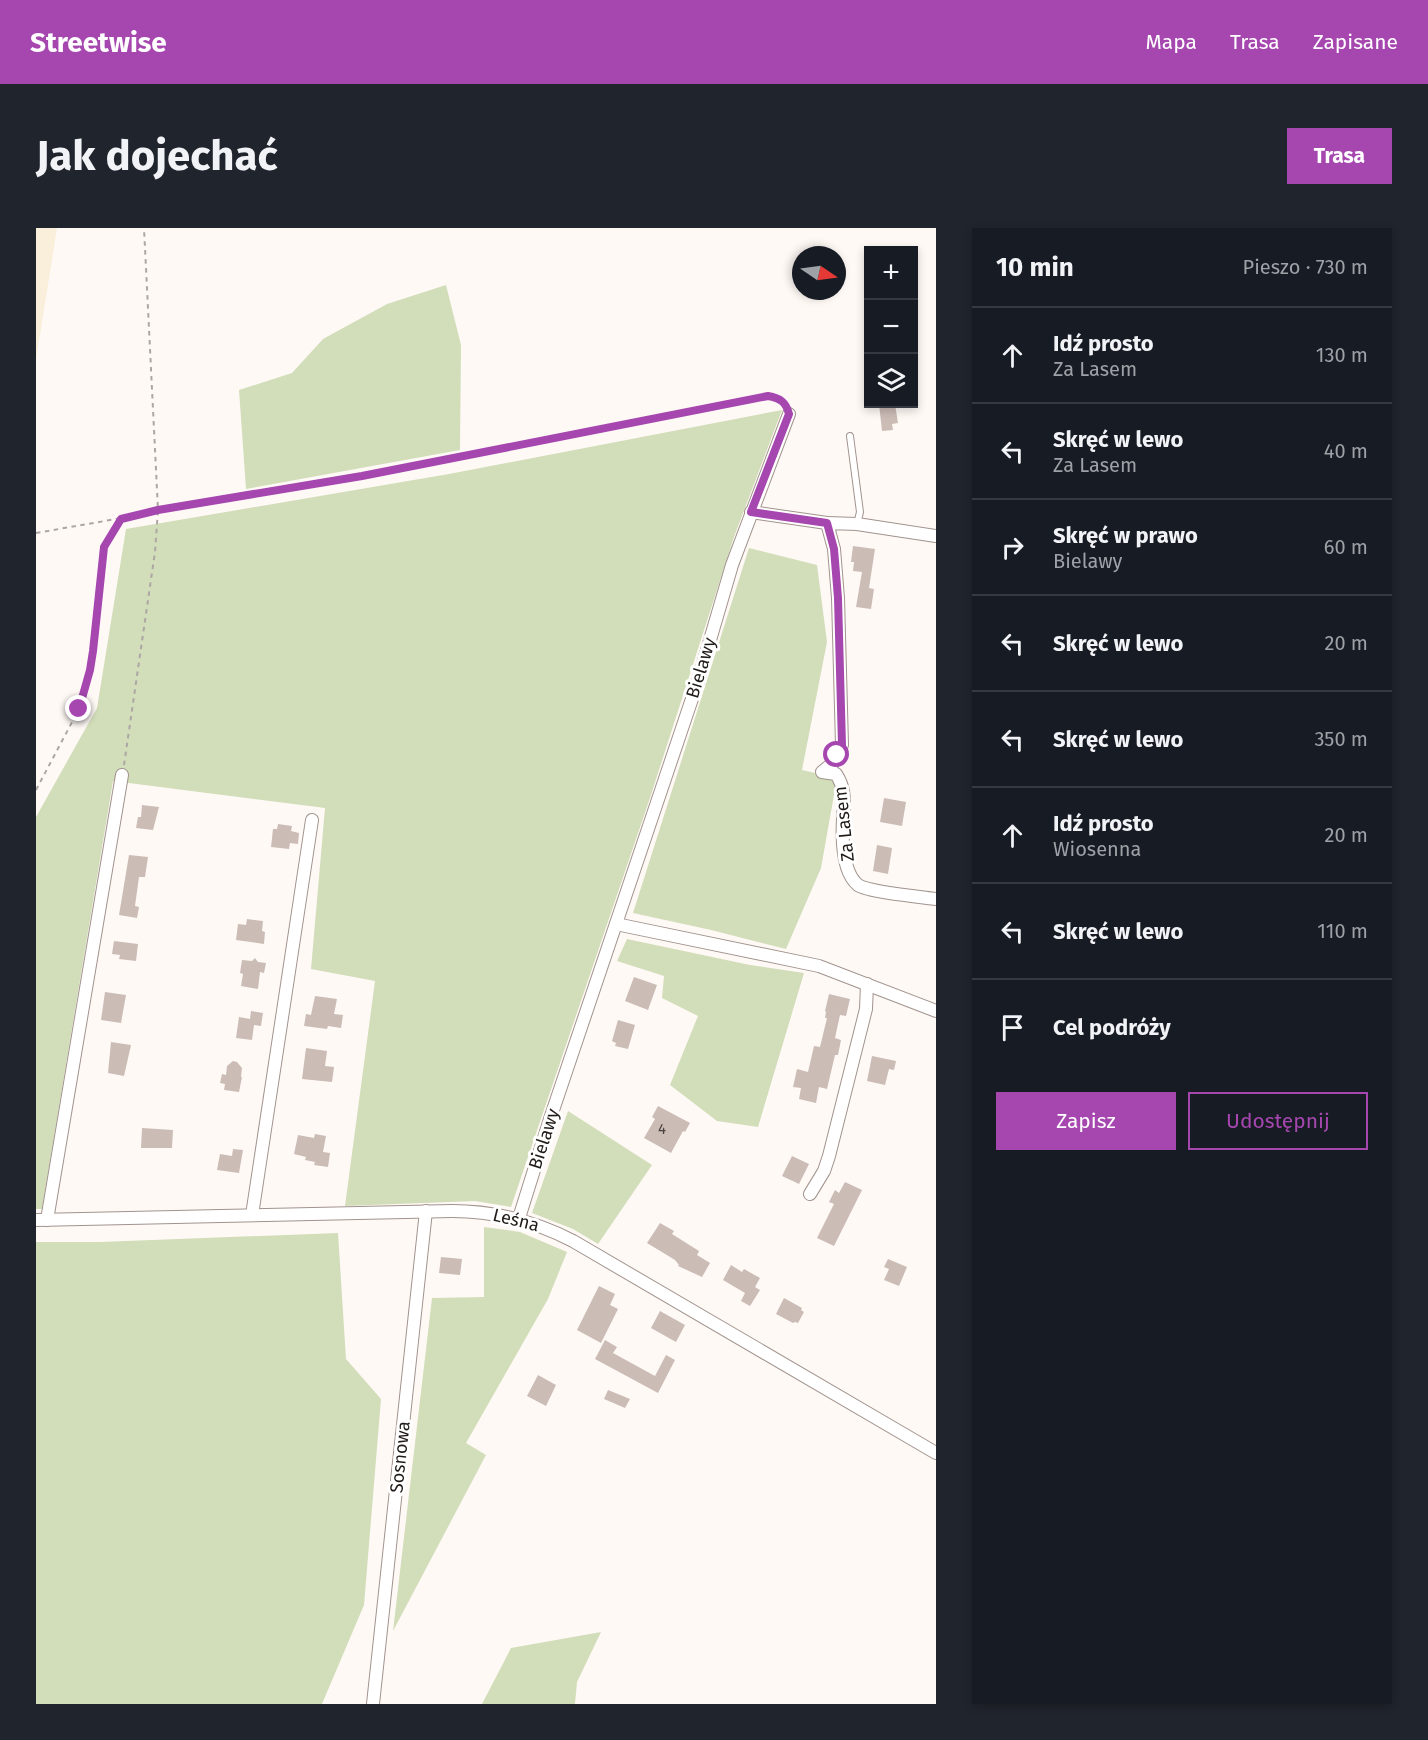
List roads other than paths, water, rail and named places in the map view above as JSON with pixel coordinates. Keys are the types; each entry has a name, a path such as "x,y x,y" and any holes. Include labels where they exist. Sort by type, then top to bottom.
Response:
{"street":[{"name":"Bielawy","path":"519,1218 550,1119 698,681 732,565 789,414"},
{"path":"751,512 936,536"},
{"name":"Za Lasem","path":"827,523 834,549 838,598 842,745 833,763 822,772 836,774 843,785 845,797 842,828 845,862 858,885 869,889 936,899"},
{"path":"42,1220 122,775"},
{"path":"252,1215 312,820"},
{"path":"616,924 819,966 936,1011"},
{"path":"810,1194 824,1171 829,1156 866,1009 867,984"},
{"name":"Leśna","path":"42,1220 426,1211 489,1212 519,1218 573,1241 936,1453"},
{"name":"Sosnowa","path":"373,1704 426,1211"}],"lane":[{"path":"850,436 860,512 857,524"}]}
